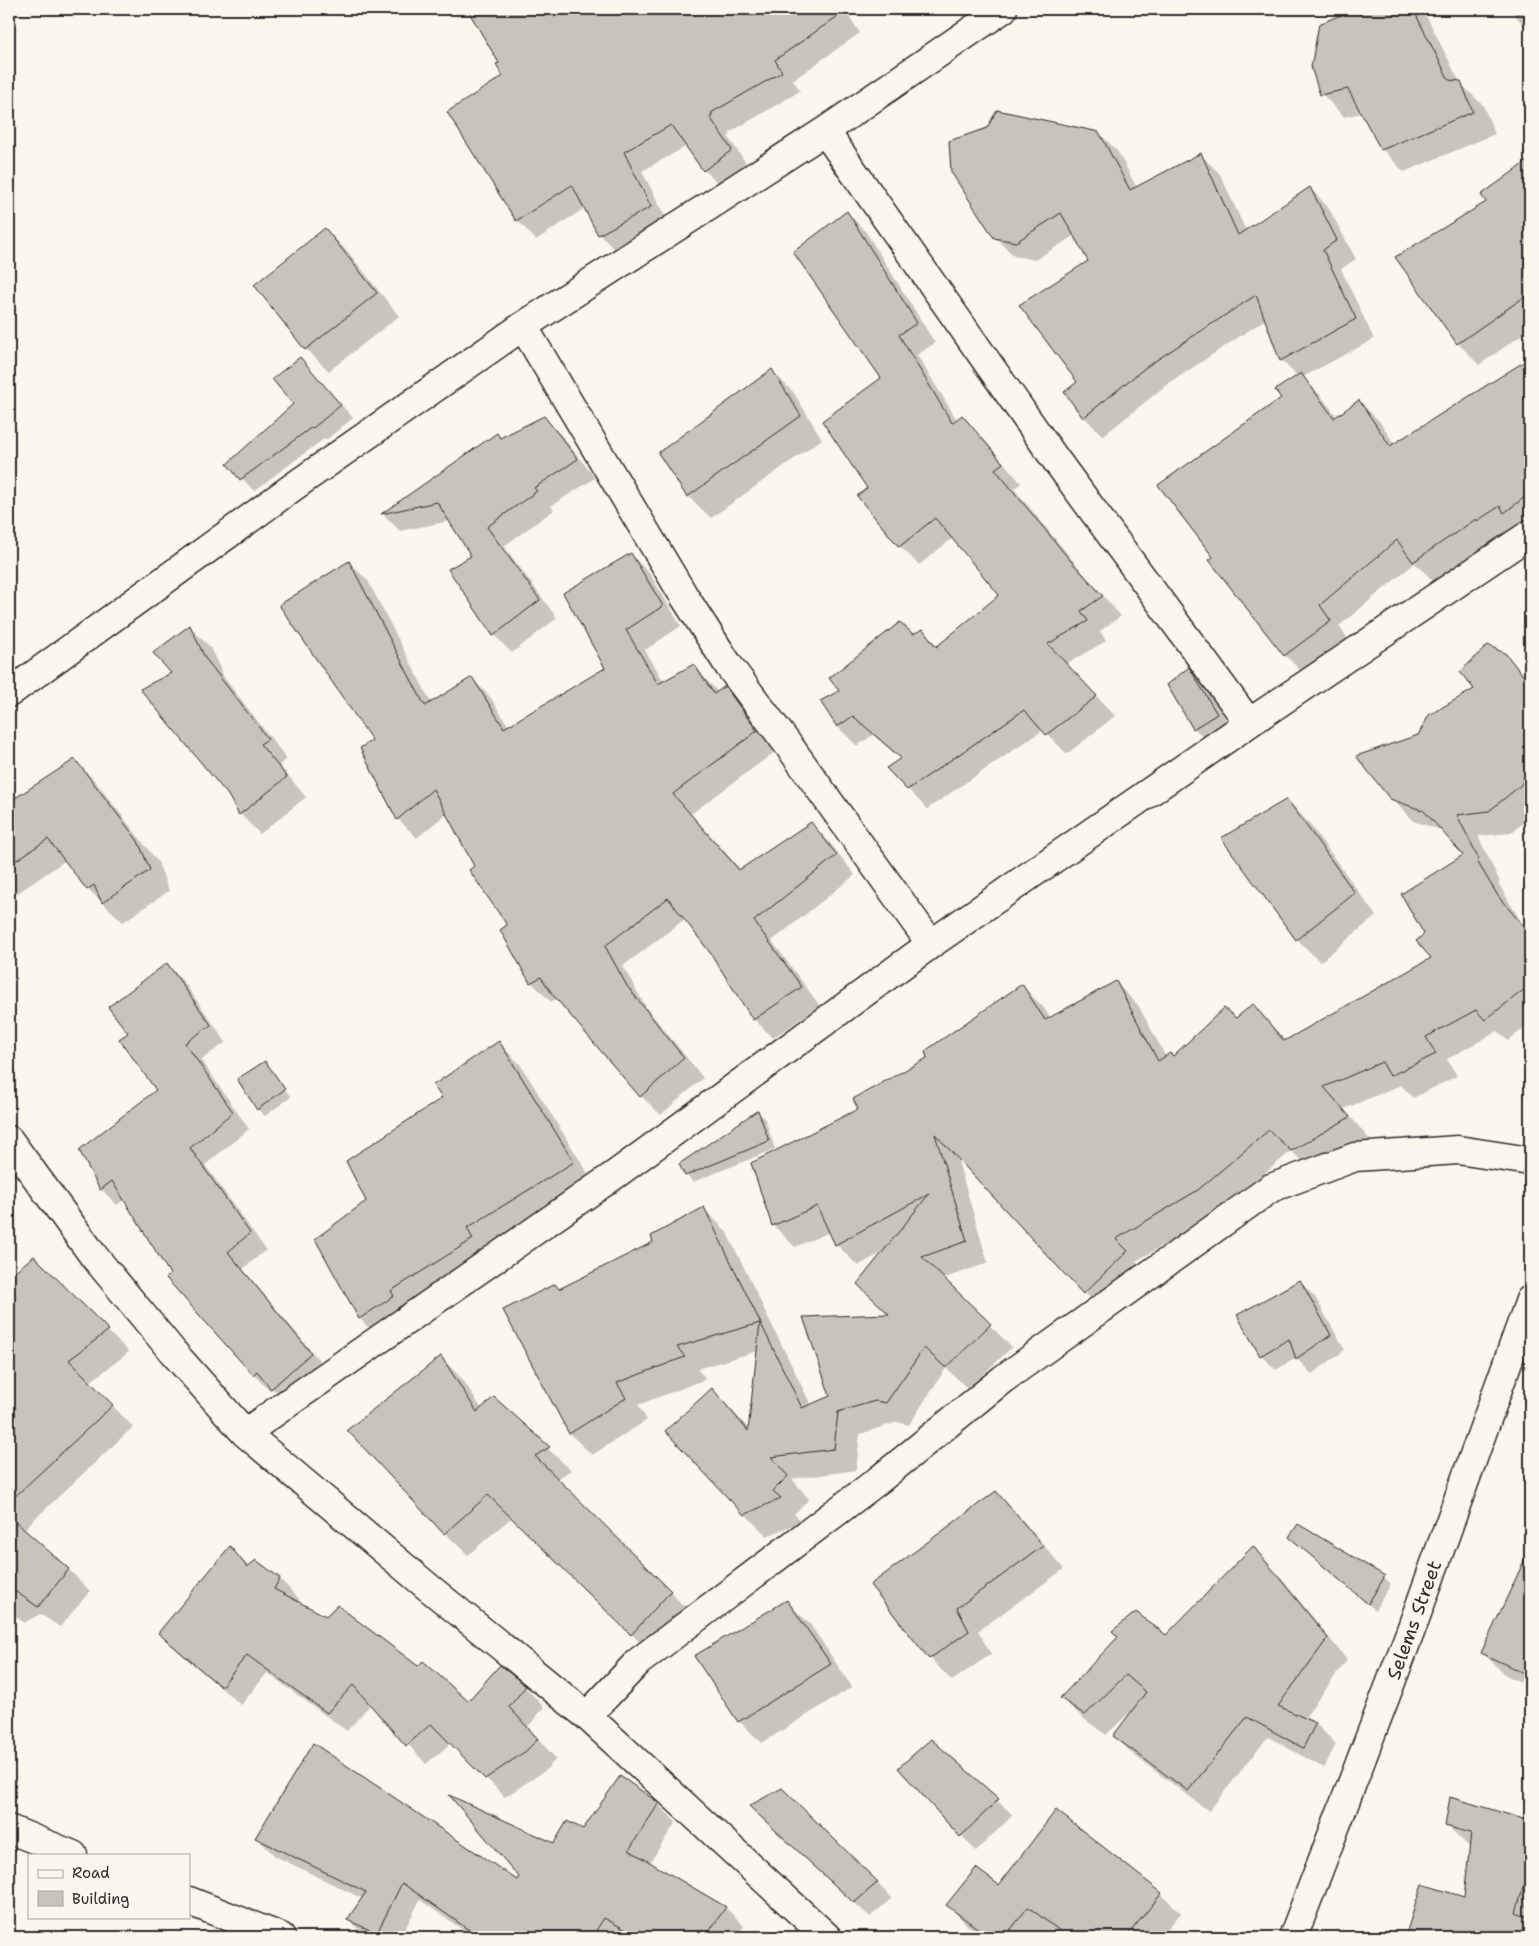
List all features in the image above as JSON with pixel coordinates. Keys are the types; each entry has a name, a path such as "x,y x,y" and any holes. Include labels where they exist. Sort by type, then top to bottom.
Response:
{"street":[{"path":"9,693 293,487 523,326 825,132 1002,9"},
{"path":"825,132 1054,456 1249,723"},
{"path":"523,326 684,596 729,666 931,944"},
{"path":"245,1433 616,1174 931,944 1249,723 1530,534"},
{"path":"9,1140 93,1256 173,1352 245,1433 428,1587 587,1716 827,1937"},
{"path":"587,1716 638,1662 880,1479 1003,1379 1271,1188 1355,1157 1458,1150 1530,1162"},
{"name":"Selems Street","path":"1293,1937 1411,1630 1530,1300"},
{"path":"9,1829 71,1854"},
{"path":"190,1901 281,1937"}],"building":[{"path":"467,9 848,9 775,60 782,72 711,113 713,115 710,117 732,150 703,171 671,125 624,152 651,207 598,235 572,185 516,221 447,112 503,76 496,64 499,63"},
{"path":"1355,9 1413,9 1449,80 1461,81 1473,112 1381,150 1348,89 1320,95 1311,67 1319,24"},
{"path":"997,110 1099,132 1130,190 1201,153 1238,235 1310,187 1337,240 1323,250 1356,319 1280,361 1256,295 1146,367 1083,418 1064,392 1077,382 1019,305 1088,261 1061,213 1016,242 994,238 951,172 949,141 987,128"},
{"path":"1530,159 1530,293 1457,344 1395,257 1486,202 1481,195"},
{"path":"847,211 917,323 899,335 952,423 962,415 1003,463 995,469 1070,560 1103,596 1081,611 1088,621 1048,644 1097,696 1046,735 1024,710 907,790 886,768 901,758 853,716 837,727 820,701 839,691 829,678 900,622 913,634 923,629 936,647 999,595 935,518 899,547 857,496 867,488 822,421 881,378 793,252"},
{"path":"325,228 377,293 305,350 254,285"},
{"path":"300,357 341,405 313,428 240,480 227,464 293,404 272,379"},
{"path":"1530,358 1530,493 1504,513 1500,506 1477,521 1476,519 1413,562 1397,540 1320,605 1331,621 1284,656 1209,560 1213,557 1158,485 1281,398 1275,390 1301,373 1334,418 1359,400 1390,446"},
{"path":"772,369 801,416 687,497 658,453"},
{"path":"544,416 578,459 534,488 537,491 487,527 540,600 493,636 448,569 471,556 437,502 381,514 497,433 500,438"},
{"path":"631,553 663,606 626,630 658,684 694,664 714,694 725,686 757,731 673,794 739,870 811,822 837,855 754,921 802,987 753,1020 711,954 668,898 605,946 627,986 684,1058 640,1097 553,995 541,977 530,983 500,930 507,925 469,870 474,866 433,789 397,820 360,748 372,740 279,605 349,561 425,706 472,677 504,728 605,668 563,593"},
{"path":"190,625 205,658 268,739 260,744 287,777 239,815 228,795 140,689 171,673 153,653"},
{"path":"1488,645 1506,654 1530,684 1530,764 1521,785 1489,811 1457,815 1479,859 1477,861 1498,896 1530,934 1530,985 1485,1020 1476,1010 1426,1037 1436,1054 1390,1076 1382,1062 1324,1087 1350,1117 1291,1151 1269,1130 1198,1190 1116,1239 1128,1251 1083,1294 935,1134 967,1241 922,1257 991,1324 946,1368 924,1348 886,1403 875,1401 838,1412 834,1449 771,1457 788,1476 773,1491 781,1498 744,1515 665,1431 712,1388 748,1431 760,1323 677,1347 685,1357 617,1383 626,1398 569,1434 503,1310 555,1284 559,1289 653,1242 651,1236 704,1207 802,1408 830,1396 803,1317 889,1314 857,1284 929,1194 835,1245 817,1206 772,1226 751,1163 858,1109 853,1099 927,1058 925,1051 1022,984 1045,1020 1116,981 1158,1061 1170,1053 1173,1056 1224,1008 1236,1018 1253,1004 1284,1041 1431,958 1416,941 1424,934 1401,894 1463,855 1424,811 1390,799 1356,756 1418,735 1429,715 1474,689 1460,672"},
{"path":"1189,667 1217,714 1193,729 1167,685"},
{"path":"75,759 138,841 150,870 102,903 94,885 87,890 48,839 9,865 9,802"},
{"path":"1287,799 1355,893 1296,940 1221,838"},
{"path":"167,963 211,1025 185,1043 233,1112 190,1148 250,1233 228,1252 311,1353 271,1389 257,1371 253,1375 166,1278 170,1274 112,1181 100,1190 79,1150 156,1090 119,1039 128,1033 108,1007"},
{"path":"499,1041 574,1162 467,1228 473,1239 391,1291 394,1296 359,1319 315,1239 366,1201 346,1161 442,1098 433,1085"},
{"path":"265,1061 285,1089 257,1110 237,1079"},
{"path":"758,1110 769,1141 685,1176 679,1164"},
{"path":"34,1256 109,1330 69,1360 113,1405 9,1502 9,1276"},
{"path":"1300,1280 1331,1335 1296,1359 1289,1339 1260,1356 1237,1315"},
{"path":"441,1356 477,1412 494,1397 550,1447 535,1456 671,1591 631,1635 488,1495 444,1534 347,1430"},
{"path":"996,1491 1043,1546 957,1608 969,1631 929,1659 870,1585"},
{"path":"9,1516 69,1569 38,1607 9,1587"},
{"path":"1298,1524 1385,1576 1368,1604 1289,1537"},
{"path":"230,1546 247,1567 256,1560 280,1578 274,1589 326,1616 337,1605 418,1666 423,1661 468,1701 500,1665 526,1686 509,1707 538,1739 526,1751 485,1779 431,1724 406,1746 353,1685 327,1713 247,1655 221,1687 158,1633"},
{"path":"1253,1546 1328,1638 1278,1706 1316,1723 1303,1748 1247,1717 1188,1791 1113,1736 1146,1692 1126,1675 1085,1715 1060,1698 1118,1637 1112,1631 1136,1612 1166,1635"},
{"path":"1530,1548 1530,1676 1481,1653"},
{"path":"787,1600 831,1664 738,1722 694,1656"},
{"path":"931,1739 999,1799 960,1837 898,1768"},
{"path":"313,1743 517,1880 519,1877 449,1795 554,1843 567,1821 583,1829 620,1776 659,1803 629,1850 726,1907 705,1937 639,1937 604,1918 592,1937 479,1937 402,1883 377,1933 347,1920 366,1892 255,1838"},
{"path":"782,1788 878,1882 854,1903 749,1806"},
{"path":"1450,1797 1530,1821 1530,1863 1516,1913 1530,1918 1530,1937 1405,1937 1422,1884 1464,1897 1471,1833 1445,1826"},
{"path":"1056,1810 1162,1893 1126,1937 1068,1937 1028,1907 1005,1937 989,1937 946,1905 976,1868 999,1885"}]}
